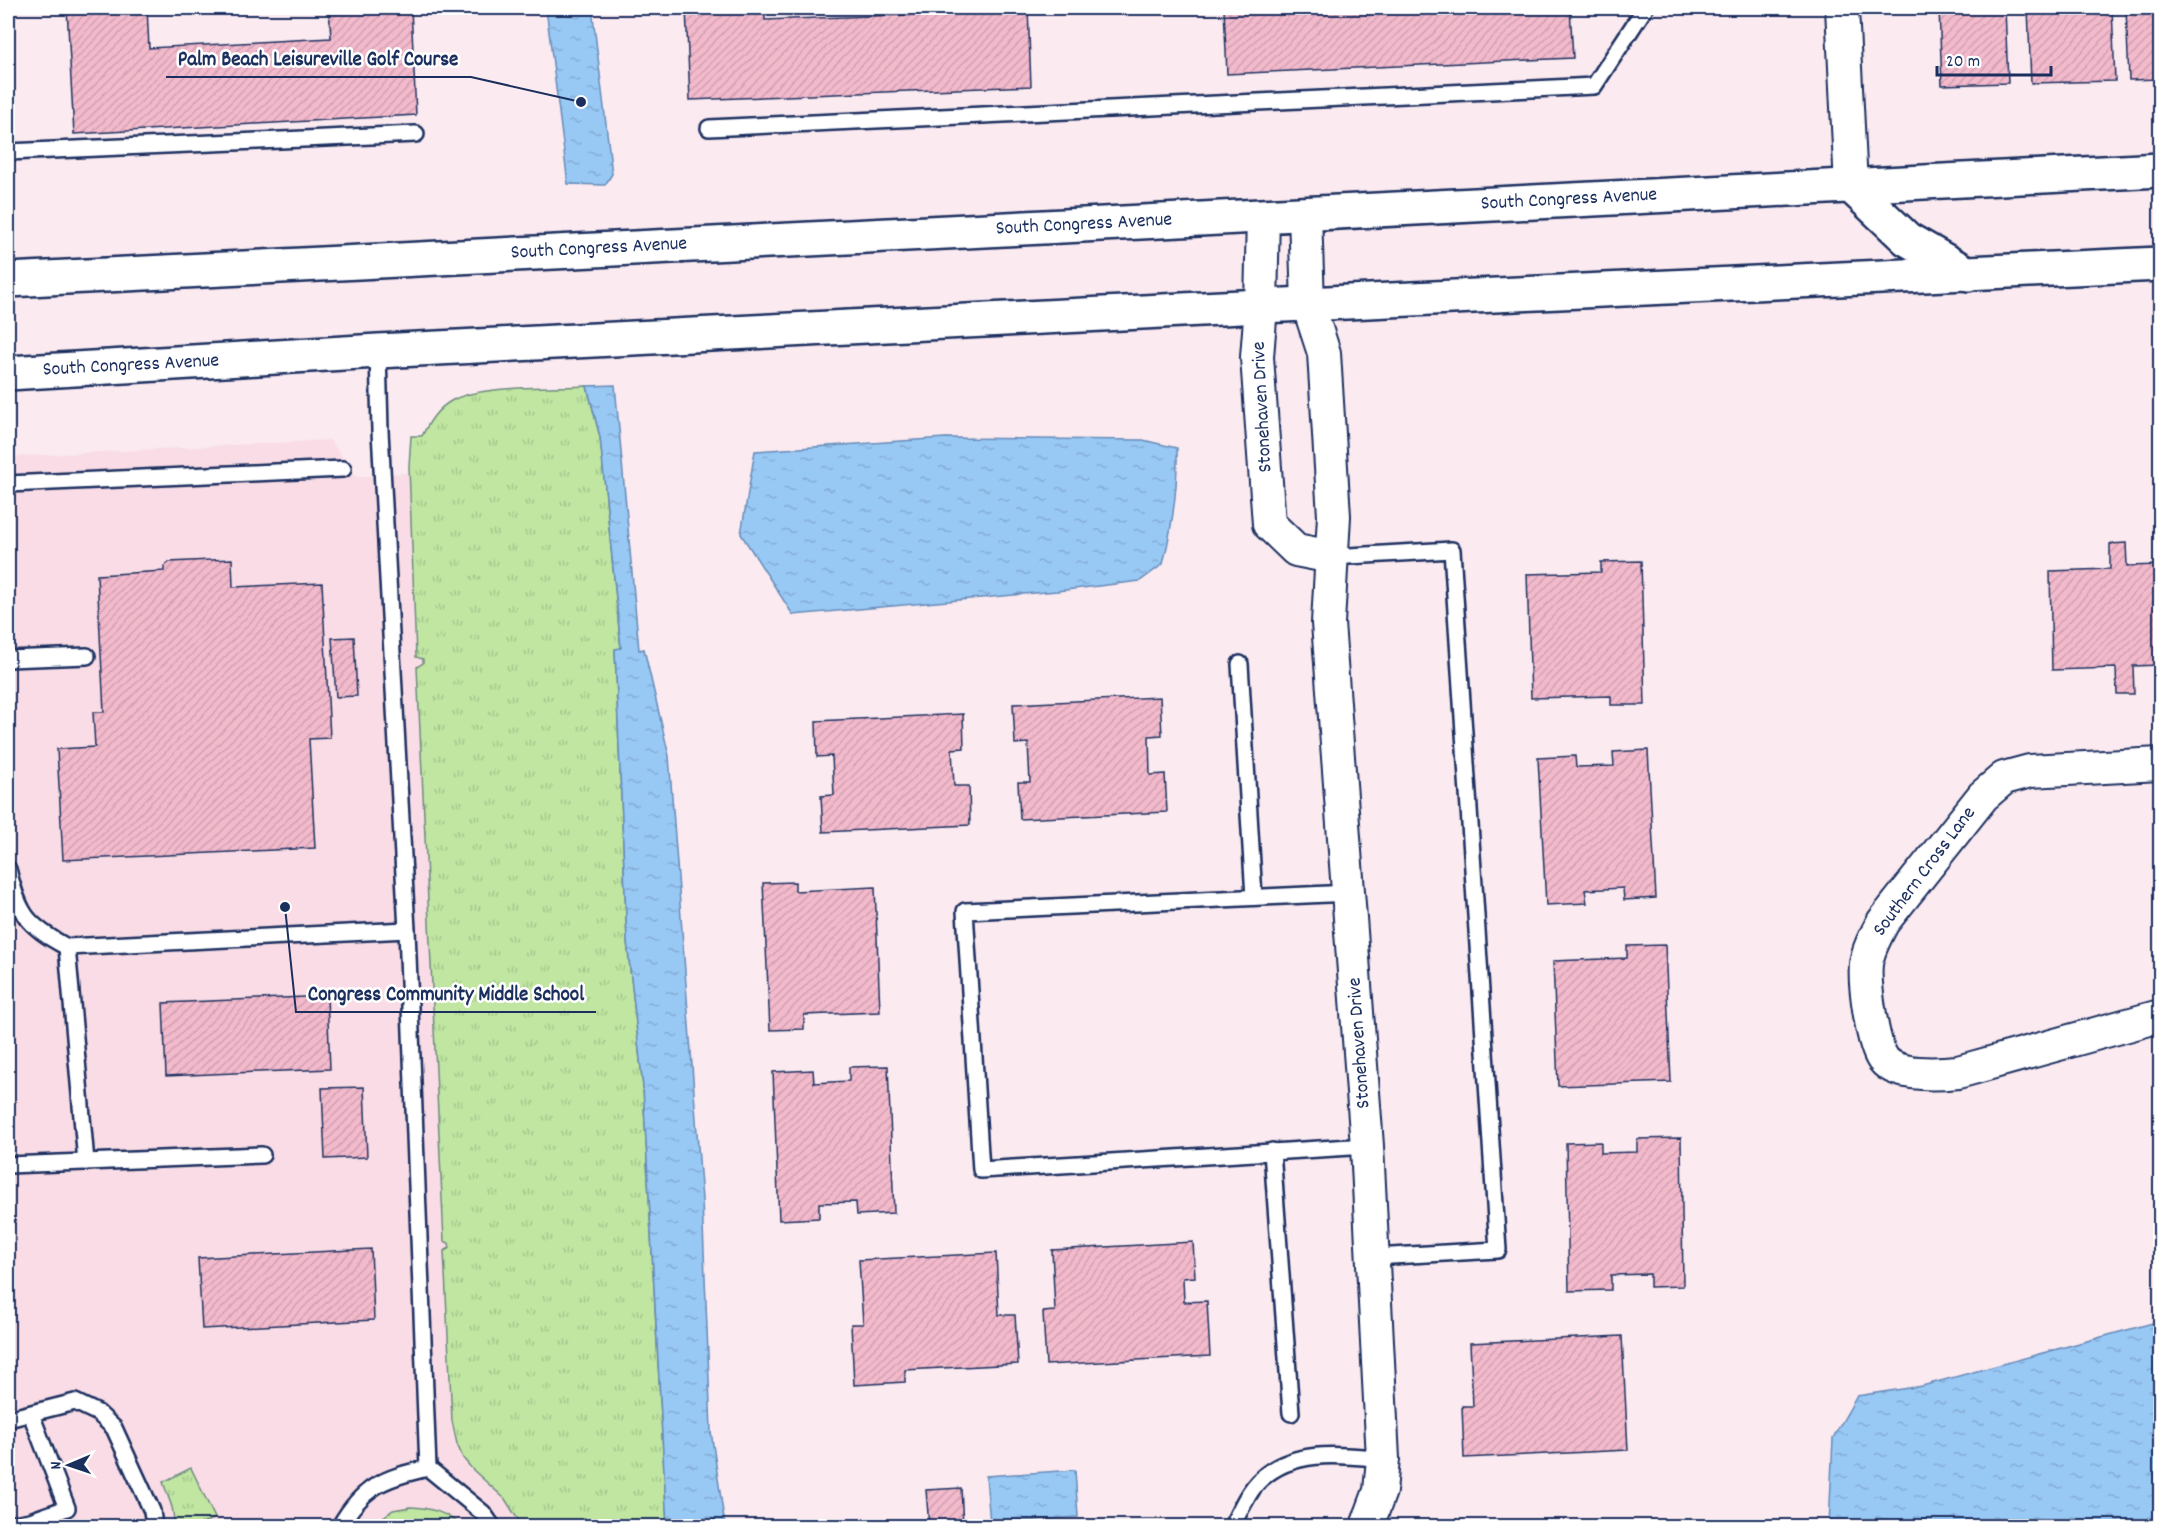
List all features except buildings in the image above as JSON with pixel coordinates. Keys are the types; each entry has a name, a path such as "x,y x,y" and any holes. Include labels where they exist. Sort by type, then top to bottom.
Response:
{"main road":[{"name":"South Congress Avenue","path":"8,280 2160,170"},
{"path":"1851,186 1907,238 1968,274"},
{"name":"South Congress Avenue","path":"8,373 378,351 1261,306 2160,264"}],"street":[{"path":"1842,8 1851,186"},
{"name":"Stonehaven Drive","path":"1305,214 1308,304 1324,353 1334,516 1328,622 1350,893 1374,1257 1383,1459 1380,1491 1367,1527"},
{"name":"Stonehaven Drive","path":"1263,216 1261,306 1257,357 1269,524 1296,550 1332,557"},
{"name":"Southern Cross Lane","path":"2160,764 2030,771 2004,778 1983,796 1883,922 1873,940 1866,964 1866,991 1873,1030 1883,1059 1896,1068 1933,1074 1958,1072 2160,1016"}],"lane":[{"path":"709,128 1594,86 1645,8"},
{"path":"8,152 416,134"},
{"path":"378,351 380,431 406,930 428,1468 483,1513 492,1527"},
{"path":"8,484 343,469"},
{"path":"1332,557 1452,550 1498,1250 1374,1257"},
{"path":"8,659 87,656"},
{"path":"1240,664 1254,897"},
{"path":"8,869 14,894 25,917 47,936 68,947 406,930"},
{"path":"1350,893 965,911 981,1170 1367,1146"},
{"path":"68,947 86,1162"},
{"path":"1272,1151 1291,1413"},
{"path":"8,1165 262,1155"},
{"path":"8,1419 75,1402 98,1413 114,1428 152,1511 154,1527"},
{"path":"8,1525 30,1521 67,1508 31,1414"},
{"path":"1232,1527 1246,1499 1260,1479 1277,1467 1293,1460 1322,1456 1383,1459"},
{"path":"340,1527 351,1507 371,1488 393,1476 428,1468"}],"shaded area":[{"path":"330,440 356,477 531,463 604,1526 8,1526 8,457"}],"green space":[{"path":"587,386 600,437 621,649 615,650 627,941 643,1087 667,1526 522,1526 505,1499 463,1458 452,1421 444,1251 450,1248 449,1243 444,1241 417,667 423,663 423,659 416,657 409,466 411,436 422,436 442,408 463,396 497,390"},
{"path":"191,1468 215,1518 198,1526 175,1526 172,1507 163,1482"},
{"path":"410,1507 438,1512 450,1517 461,1526 371,1526 393,1510"}],"water":[{"path":"546,8 592,8 612,174 605,185 568,184"},
{"path":"615,385 639,650 644,649 669,756 702,1200 711,1431 725,1526 667,1526 643,1087 627,941 615,649 621,648 600,437 587,386"},
{"path":"945,438 1143,440 1177,448 1174,506 1163,564 1140,581 1057,591 793,615 741,534 755,451"},
{"path":"2160,1321 2160,1526 1829,1526 1833,1438 1857,1396 1922,1386"},
{"path":"1075,1470 1078,1517 990,1523 986,1476"}],"place":[{"name":"Palm Beach Leisureville Golf Course","path":"581,102"},
{"name":"Congress Community Middle School","path":"285,907"}]}
